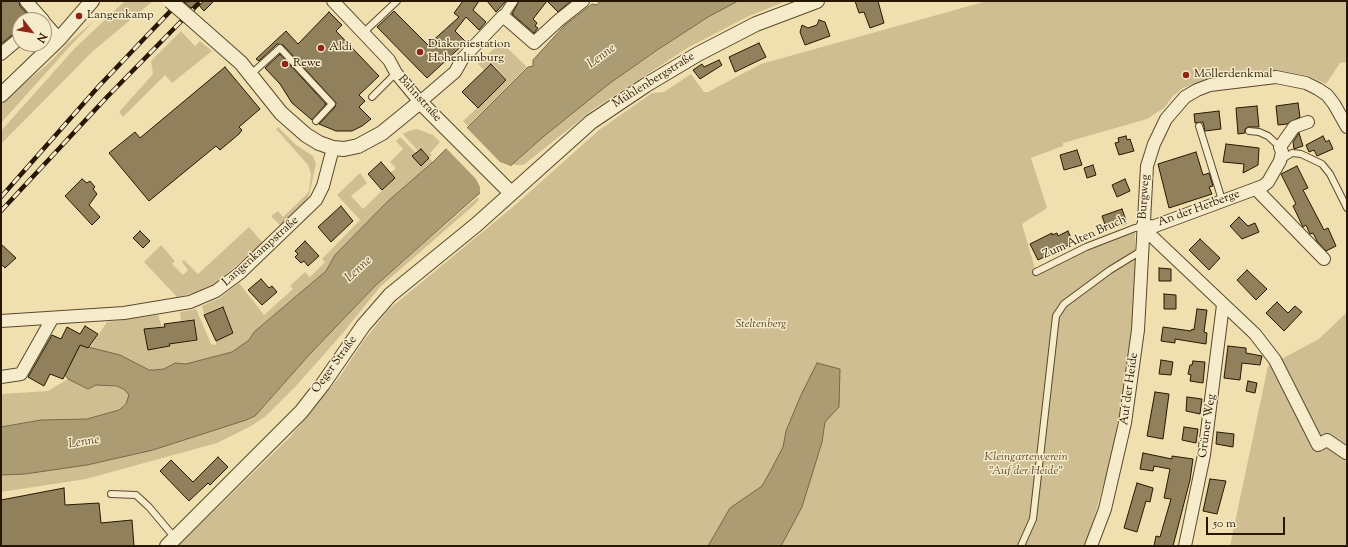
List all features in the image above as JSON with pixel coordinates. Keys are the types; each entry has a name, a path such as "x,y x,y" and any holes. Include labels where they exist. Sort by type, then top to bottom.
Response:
{"street":[{"path":"26,1 35,12"},
{"path":"1,95 59,39 92,1"},
{"path":"170,1 228,49 251,74 281,113 306,135 319,143 333,148 344,149 358,146 382,133 455,72 463,58 503,16 513,1"},
{"name":"Bahnstraße","path":"333,1 389,60 396,73 420,102 508,190"},
{"path":"503,16 534,43 583,1"},
{"name":"Mühlenbergstraße","path":"508,190 591,122 646,85 698,54 756,24 817,1"},
{"path":"52,31 59,39"},
{"path":"1,54 12,45"},
{"name":"Burgweg","path":"1346,453 1327,440 1318,445 1275,360 1255,334 1142,227 1147,166 1154,144 1166,118 1185,97 1197,90 1210,85 1276,77 1294,79 1306,83 1327,95 1347,127"},
{"path":"1280,147 1294,128 1308,122"},
{"name":"An der Herberge","path":"1142,227 1155,226 1222,200 1256,189 1268,182 1280,161 1282,152 1280,147"},
{"name":"Langenkampstraße","path":"1,321 124,313 190,302 216,291 240,273 316,200 323,186 333,148"},
{"name":"An der Herberge","path":"1256,189 1324,259"},
{"name":"Oeger Straße","path":"171,542 301,412 323,384 363,326 390,295 436,258 508,190"},
{"name":"Auf der Heide","path":"1092,546 1105,509 1125,423 1138,330 1142,227"},
{"name":"Grüner Weg","path":"1185,546 1204,454 1223,305"},
{"path":"1,377 22,374 52,318"}],"lane":[{"path":"363,33 397,1"},
{"path":"251,74 280,48 332,104 316,121"},
{"path":"372,97 396,73"},
{"path":"1199,126 1222,200"},
{"path":"1249,130 1268,136 1280,147"},
{"path":"1280,161 1292,153 1301,154 1322,164 1330,174 1347,208"},
{"name":"Zum Alten Bruch","path":"1036,272 1086,247 1135,228 1142,227"},
{"path":"1021,546 1034,519 1056,316 1064,304 1110,270 1142,251"},
{"path":"111,494 136,495 149,506 171,542"}],"green space":[{"path":"125,1 153,1 93,51 1,144 1,131 75,48"},
{"path":"738,1 787,1 749,16 689,47 595,108 523,165 512,165 543,137 610,83 708,17"},
{"name":"Steltenberg","path":"987,1 1347,1 1347,62 1340,63 1326,84 1309,76 1277,70 1211,81 1210,79 1183,88 1173,96 1164,108 1147,119 1063,143 1063,146 1031,158 1047,208 1022,224 1036,272 1135,230 1135,283 1129,356 1113,451 1086,546 178,546 290,437 341,375 362,343 388,310 514,206 599,130 652,93 664,92 691,74 704,92 708,92 761,64"},
{"path":"95,20 1,123 1,103 49,63 67,44"},
{"path":"181,31 195,46 200,41 212,51 172,83 165,75 123,117 119,112 153,74 151,61"},
{"path":"501,42 527,67 468,126 463,121 507,80 492,63 484,70 478,64"},
{"path":"278,127 296,145 313,156 316,164 309,196 303,205 281,226 271,216 278,211 283,217 306,195 309,191 311,174 308,165 276,129"},
{"path":"417,129 433,135 440,142 430,153 432,155 429,158 433,162 388,201 335,255 326,271 254,332 249,340 232,352 186,364 175,363 164,369 149,370 118,355 105,353 90,347 107,322 158,315 162,327 144,329 148,350 170,347 170,344 197,341 195,319 181,321 180,312 196,309 211,344 216,345 216,341 234,333 223,306 204,314 202,306 220,298 239,283 264,315 293,289 290,286 305,272 310,277 325,262 322,259 360,220 337,195 360,173 367,183 351,196 363,209 395,178 390,173 396,168 390,162 403,149 396,141 400,137 416,153 421,165 429,157 421,149 418,151 403,134"},
{"path":"478,197 479,200 474,205 380,287 342,334 296,386 266,416 251,426 217,443 86,479 1,492 1,475 25,474 87,465 153,450 255,416 309,355 375,286"},
{"path":"249,227 263,243 216,283 196,292 177,297 144,262 161,245 175,261 172,264 183,275 188,270 182,262 184,260 198,274"},
{"path":"1347,312 1347,546 1230,546 1268,366 1319,339"},
{"path":"68,379 88,389 96,385 117,386 125,390 129,395 129,400 119,410 87,419 41,420 1,427 1,394 48,391"}],"water":[{"name":"Lenne","path":"600,1 738,1 708,17 610,83 543,137 375,286 309,355 255,416 153,450 87,465 25,474 1,475 1,427 41,420 87,419 119,410 126,404 129,395 125,390 117,386 96,385 88,389 68,379 65,375 80,345 120,355 149,370 164,369 175,363 186,364 232,352 249,340 254,332 326,271 335,255 388,201 433,162 528,67 533,66 533,60 565,25 592,4 597,5"},
{"path":"817,363 840,369 839,407 825,422 822,442 802,507 781,546 708,546 730,508 762,486 783,447 786,431 801,395"}],"pier":[{"path":"466,127 500,162 513,167 480,198 480,187 476,179 445,147"}],"building":[{"path":"1,1 19,1 20,6 26,12 12,12 12,35 1,44"},
{"path":"214,1 204,11 197,3 191,8 184,2"},
{"path":"463,1 479,1 473,10 486,22 479,30 466,17 455,31 466,42 427,78 377,27 394,11 428,45 459,17 454,13"},
{"path":"487,1 506,1 496,12"},
{"path":"519,1 547,1 533,19 537,23 535,26 538,28 534,33 512,14"},
{"path":"547,1 571,1 558,12"},
{"path":"855,1 878,1 884,23 870,28 864,12 859,13"},
{"path":"329,12 342,25 336,31 379,76 359,95 365,101 359,107 371,119 352,131 336,131 319,124 335,107 336,103 283,45 277,44 259,61 256,59 286,31 298,44"},
{"path":"819,20 825,22 830,36 805,45 800,32 802,25 808,28 817,25"},
{"path":"759,43 766,57 735,72 729,57"},
{"path":"280,54 326,104 312,120 292,103 280,84 265,68"},
{"path":"719,60 722,65 700,79 693,70 702,64 704,67"},
{"path":"491,64 506,80 478,108 462,92"},
{"path":"225,67 260,109 239,127 242,130 239,134 220,150 216,146 149,201 109,153 135,132 140,138"},
{"path":"1298,103 1300,117 1287,124 1278,125 1276,106"},
{"path":"1257,106 1259,127 1248,127 1245,129 1245,133 1238,134 1236,108"},
{"path":"1219,111 1221,129 1205,131 1203,122 1195,123 1194,114"},
{"path":"1299,133 1303,146 1294,149 1293,142"},
{"path":"1126,136 1127,140 1130,139 1134,151 1119,155 1115,143 1119,142 1118,138"},
{"path":"1323,136 1326,142 1329,140 1333,149 1317,156 1314,150 1309,152 1306,145"},
{"path":"1226,144 1259,148 1258,165 1243,173 1244,164 1223,162"},
{"path":"421,149 429,158 421,166 412,156"},
{"path":"1077,150 1082,165 1064,170 1060,155"},
{"path":"1196,152 1203,175 1209,173 1213,186 1209,187 1212,194 1169,208 1158,164"},
{"path":"381,162 395,178 382,190 368,174"},
{"path":"1093,165 1096,175 1087,178 1084,168"},
{"path":"1297,166 1308,188 1303,190 1324,230 1328,228 1336,246 1326,251 1317,241 1313,233 1310,234 1306,225 1303,227 1293,206 1296,204 1281,174"},
{"path":"82,179 87,183 90,181 95,187 93,189 97,194 89,205 100,217 92,225 65,196"},
{"path":"1125,179 1130,191 1117,197 1112,185"},
{"path":"341,206 353,221 331,242 318,227"},
{"path":"1122,209 1127,223 1107,230 1102,216"},
{"path":"1239,217 1248,226 1255,223 1259,232 1242,239 1230,226"},
{"path":"140,231 150,241 143,248 133,238"},
{"path":"1068,231 1073,243 1038,260 1030,244 1052,233 1052,235 1057,233 1058,236"},
{"path":"1200,239 1220,258 1209,270 1189,250"},
{"path":"305,241 319,256 308,266 304,261 301,263 295,257 298,254 295,251"},
{"path":"1,244 16,258 5,268 1,264"},
{"path":"1159,268 1171,269 1171,281 1159,281"},
{"path":"1247,270 1267,289 1256,300 1237,280"},
{"path":"261,279 269,288 272,286 277,292 262,305 248,290"},
{"path":"1164,294 1176,295 1176,309 1164,309"},
{"path":"1277,302 1288,313 1295,306 1302,312 1284,331 1266,313"},
{"path":"223,307 233,333 216,341 204,315"},
{"path":"1197,309 1207,310 1204,332 1207,333 1206,344 1175,339 1175,343 1161,341 1163,327 1191,331 1192,329 1194,330"},
{"path":"194,320 197,340 169,344 170,346 148,350 144,329 165,327 164,324"},
{"path":"85,326 98,334 88,348 80,345 63,379 50,374 44,386 28,377 52,335 61,339 67,327 80,334"},
{"path":"1228,346 1246,348 1246,353 1262,356 1260,365 1242,363 1240,380 1224,378"},
{"path":"1161,360 1173,362 1171,375 1159,374"},
{"path":"1193,361 1205,362 1203,383 1190,381 1191,375 1188,374 1190,365 1192,365"},
{"path":"1248,381 1257,383 1255,393 1246,391"},
{"path":"1155,392 1169,394 1163,439 1147,436"},
{"path":"1187,397 1202,399 1200,414 1186,411"},
{"path":"1184,427 1198,429 1196,443 1182,440"},
{"path":"1217,432 1234,434 1233,447 1216,444"},
{"path":"1143,453 1172,459 1172,456 1193,459 1190,480 1173,546 1154,546 1156,536 1160,537 1171,499 1164,498 1170,469 1154,466 1153,471 1140,469"},
{"path":"218,457 228,467 210,485 208,483 189,501 160,471 171,460 193,482"},
{"path":"1210,479 1226,481 1217,514 1203,511"},
{"path":"1137,483 1153,488 1150,502 1146,501 1137,532 1124,528"},
{"path":"64,488 65,505 99,503 101,523 132,520 134,546 1,546 1,500"}],"railway":[{"path":"1,197 99,86 180,1"},
{"path":"1,211 107,97 201,1"}],"place":[{"name":"Langenkamp","path":"79,16"},
{"name":"Aldi","path":"321,48"},
{"name":"Diakoniestation Hohenlimburg","path":"420,52"},
{"name":"Rewe","path":"285,64"},
{"name":"Möllerdenkmal","path":"1186,75"}],"park label":[{"name":"Kleingartenverein \"Auf der Heide\"","path":"1026,465"}]}
